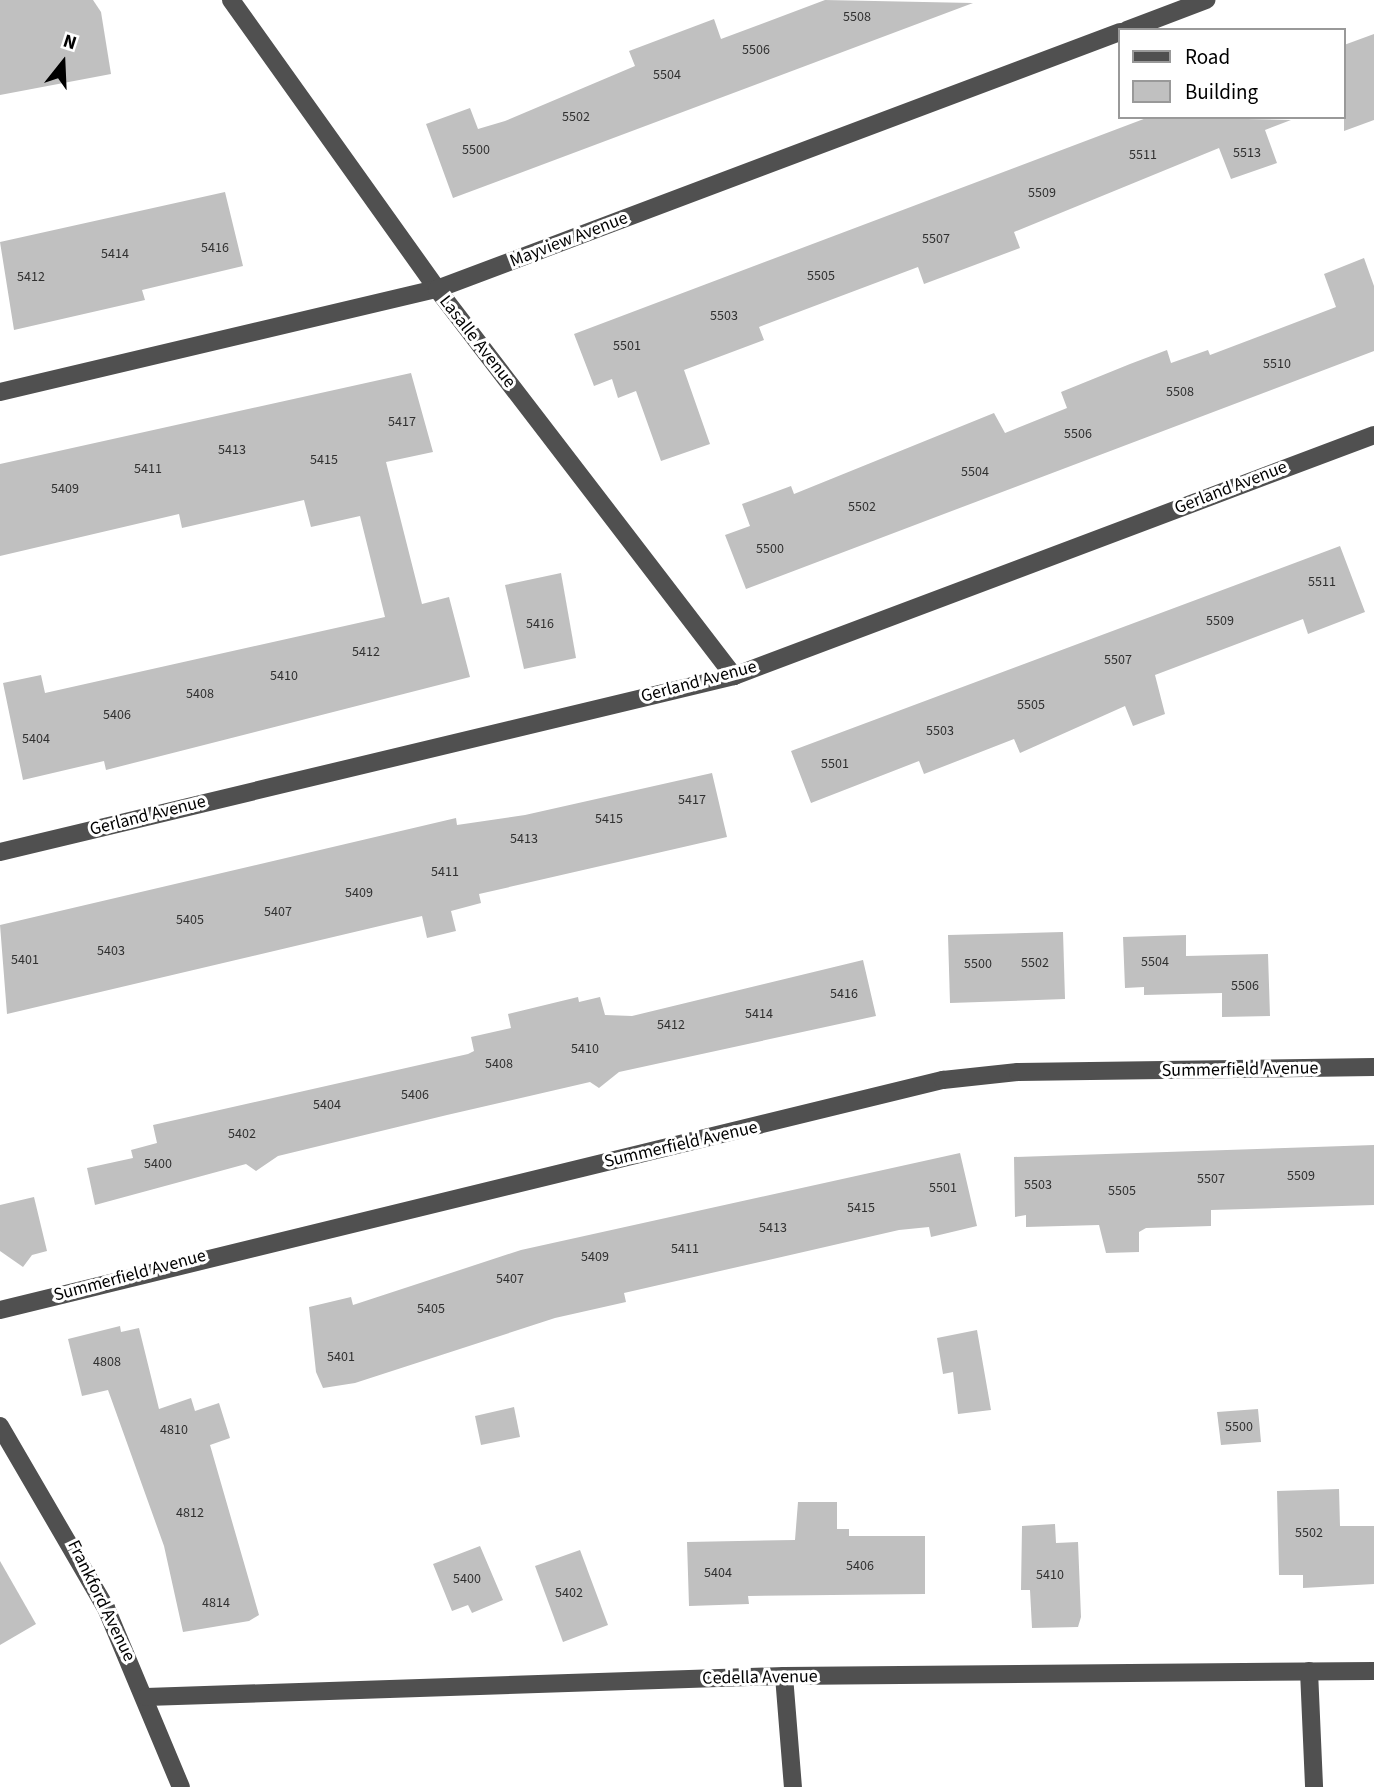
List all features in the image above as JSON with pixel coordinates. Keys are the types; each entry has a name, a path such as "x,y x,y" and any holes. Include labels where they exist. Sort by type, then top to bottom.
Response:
{"street":[{"name":"Lasalle Avenue","path":"230,0 437,289 734,676"},
{"path":"1132,28 1206,0"},
{"name":"Mayview Avenue","path":"0,392 437,289 1118,33"},
{"name":"Gerland Avenue","path":"0,852 734,676 1374,435"},
{"name":"Summerfield Avenue","path":"0,1310 943,1080 1018,1072 1374,1067"},
{"name":"Frankford Avenue","path":"0,1426 65,1529 146,1697 181,1787"},
{"path":"1309,1671 1314,1787"},
{"name":"Cedella Avenue","path":"146,1697 784,1676 1374,1671"},
{"path":"784,1676 793,1787"}],"building":[{"path":"0,0 93,0 101,12 111,74 0,95"},
{"path":"825,0 973,3 453,198 426,124 470,108 478,129 505,121 635,66 629,51 714,19 721,39"},
{"path":"1374,34 1374,120 1344,131 1346,119 1346,44"},
{"path":"1144,119 1291,120 1265,130 1277,163 1231,179 1219,148 1014,232 1020,248 924,284 918,267 759,327 764,340 684,370 710,444 661,461 636,391 618,398 612,379 594,386 574,334"},
{"path":"225,192 243,266 142,290 145,300 14,330 0,242"},
{"path":"1364,258 1374,286 1374,351 746,589 725,535 750,526 742,504 791,486 794,494 994,413 1005,433 1067,408 1061,392 1130,364 1167,350 1171,363 1208,350 1210,355 1336,307 1324,274"},
{"path":"411,373 433,452 386,462 422,604 449,597 470,677 106,770 104,761 23,780 3,683 41,675 45,693 385,617 360,516 311,527 304,500 182,528 179,514 0,556 0,464"},
{"path":"1340,546 1365,612 1308,634 1303,619 1155,675 1165,714 1133,726 1125,706 1020,753 1014,739 924,774 919,761 811,803 791,751"},
{"path":"561,573 576,658 524,669 505,585"},
{"path":"712,773 727,837 479,894 481,903 451,911 456,931 427,938 422,916 7,1014 0,925 456,818 457,825 525,815"},
{"path":"1063,932 1065,999 950,1003 948,935"},
{"path":"1186,935 1186,956 1268,954 1270,1016 1222,1017 1222,993 1144,995 1144,987 1125,988 1123,937"},
{"path":"863,960 876,1016 619,1072 599,1088 590,1082 447,1115 278,1156 256,1171 246,1164 95,1205 87,1168 133,1158 131,1150 157,1143 153,1125 468,1054 474,1051 471,1037 511,1028 508,1014 578,997 579,1002 600,997 605,1015 632,1016"},
{"path":"1374,1145 1374,1205 1211,1210 1211,1226 1146,1228 1139,1232 1139,1252 1106,1253 1099,1225 1026,1227 1026,1215 1015,1217 1014,1157"},
{"path":"960,1153 977,1226 931,1237 929,1227 899,1230 624,1293 626,1302 555,1318 355,1383 323,1388 316,1372 309,1307 351,1297 353,1305 521,1250"},
{"path":"34,1197 47,1251 32,1255 23,1267 0,1251 0,1205"},
{"path":"120,1326 121,1332 139,1328 159,1409 191,1398 195,1411 219,1403 230,1438 210,1445 259,1615 249,1621 183,1632 164,1546 108,1390 82,1396 68,1339"},
{"path":"977,1330 991,1410 958,1414 953,1372 943,1374 937,1338"},
{"path":"514,1407 520,1437 481,1445 475,1416"},
{"path":"1258,1409 1261,1442 1221,1445 1217,1412"},
{"path":"1339,1489 1340,1526 1374,1526 1374,1584 1303,1588 1303,1575 1279,1575 1277,1491"},
{"path":"798,1502 837,1502 837,1529 849,1529 849,1536 925,1536 925,1594 748,1596 749,1604 689,1606 687,1542 795,1540"},
{"path":"1055,1524 1056,1543 1078,1542 1081,1617 1078,1627 1032,1628 1030,1590 1021,1590 1022,1526"},
{"path":"480,1546 503,1600 472,1613 468,1605 452,1611 433,1564"},
{"path":"580,1550 608,1625 563,1642 535,1566"},
{"path":"0,1561 36,1624 0,1645"}]}
